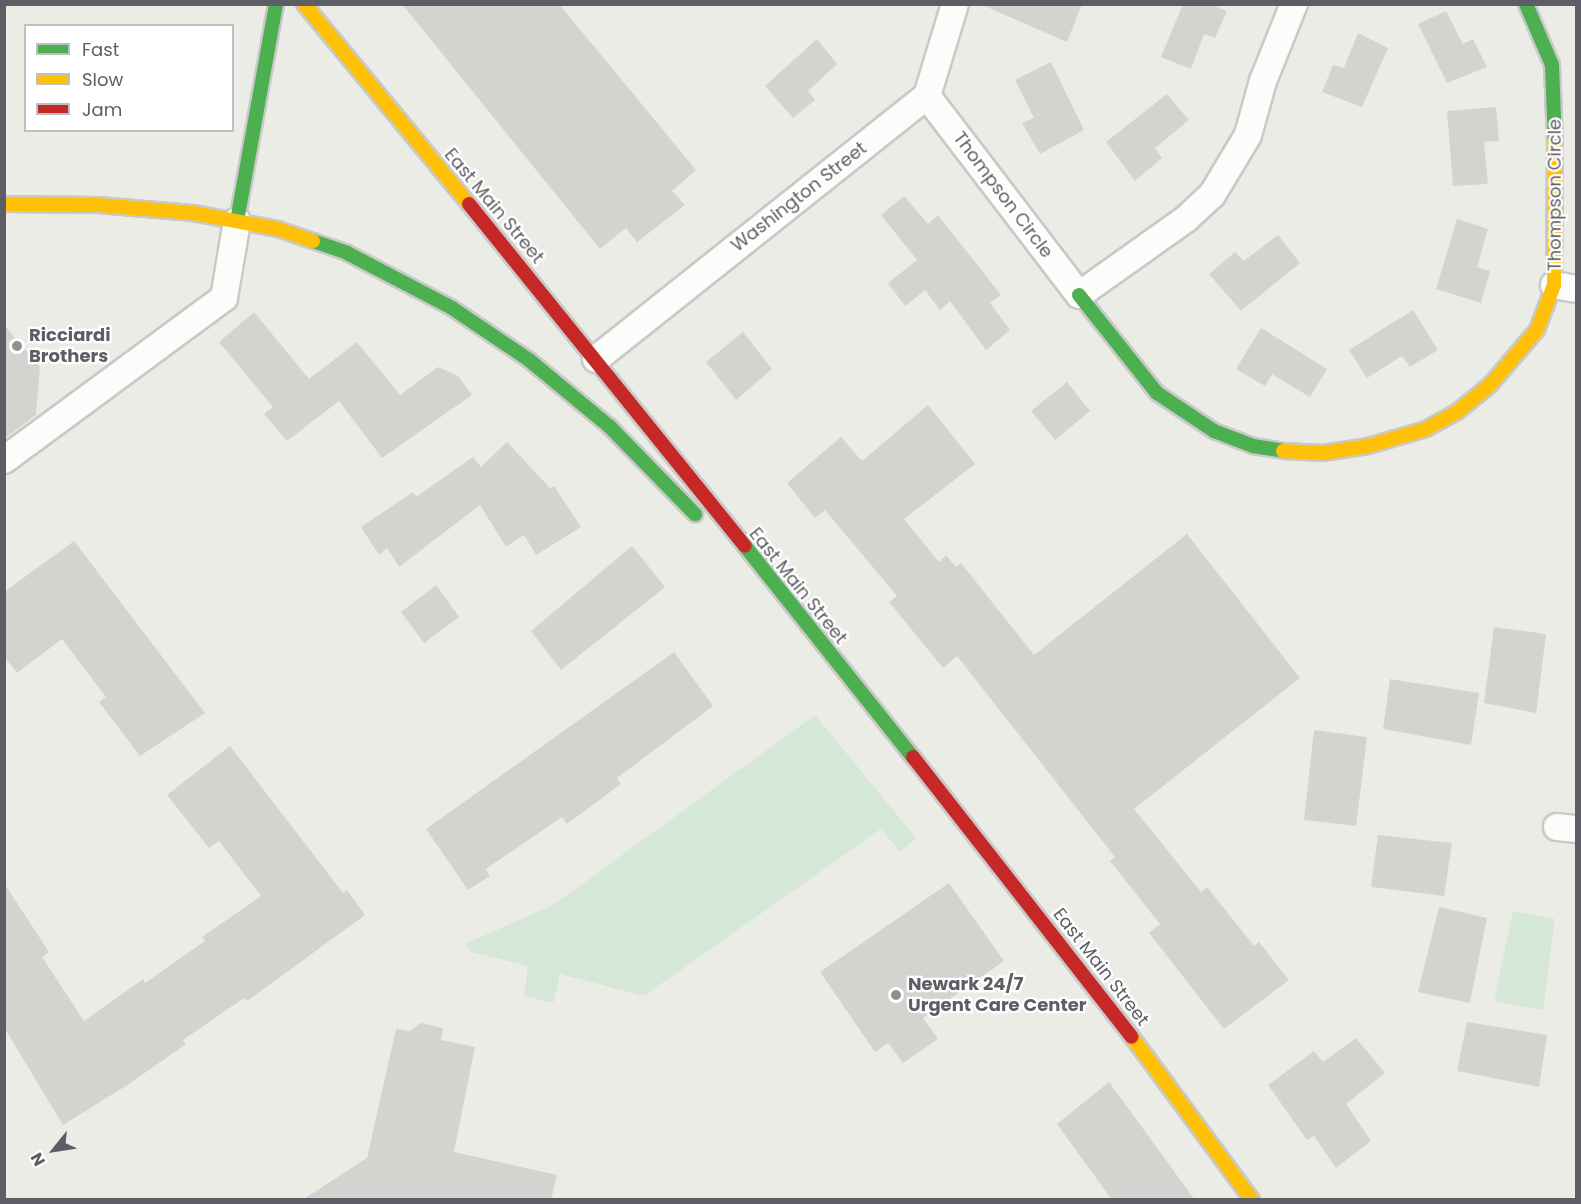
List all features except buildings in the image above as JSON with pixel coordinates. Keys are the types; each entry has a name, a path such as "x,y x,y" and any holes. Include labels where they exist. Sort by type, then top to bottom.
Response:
{"main road":[{"path":"237,221 276,4"},
{"name":"East Main Street","path":"304,4 596,359 1078,964 1252,1200"},
{"name":"Thompson Circle","path":"1079,295 1156,393 1184,415 1253,446 1323,453 1399,438 1457,412 1518,355 1565,287 1556,90 1552,66 1526,4"},
{"path":"4,204 149,209 237,221 278,229 347,253 452,308 572,393 610,427 690,511 746,550"}],"street":[{"path":"927,96 955,4"},
{"path":"1079,295 1186,219 1212,195 1248,135 1263,81 1294,4"},
{"name":"Washington Street","path":"596,359 927,96"},
{"name":"Thompson Circle","path":"927,96 1079,295"},
{"path":"4,460 224,298 237,221"}],"green space":[{"path":"815,715 916,838 900,852 881,829 644,996 560,974 553,1003 524,996 528,966 471,952 465,944 553,905"},
{"path":"1513,911 1555,919 1543,1010 1494,1001"}],"traffic: fast":[{"path":"237,221 276,4"},
{"path":"1526,4 1552,65 1555,143"},
{"path":"313,241 347,253 452,308 529,360 610,427 695,514"},
{"path":"1079,295 1157,393 1214,431 1253,446 1283,451"},
{"path":"745,546 913,757"}],"traffic: slow":[{"path":"304,4 469,204"},
{"path":"1283,451 1323,453 1368,446 1426,429 1457,412 1490,385 1537,330 1554,285 1555,143"},
{"path":"4,204 98,205 193,213 278,229 313,241"},
{"path":"1132,1037 1252,1200"}],"traffic: jam":[{"path":"469,204 745,546"},
{"path":"913,757 1132,1037"}],"place":[{"name":"Ricciardi Brothers","path":"17,346"},
{"name":"Newark 24/7 Urgent Care Center","path":"896,995"}]}
